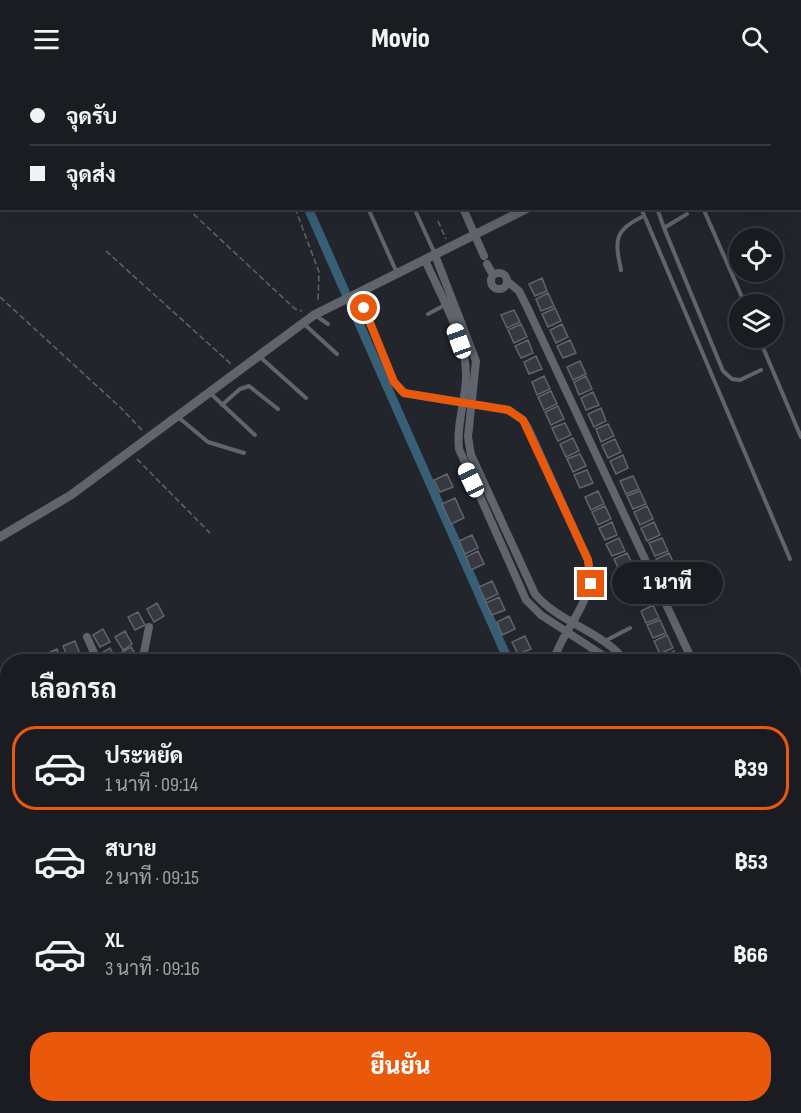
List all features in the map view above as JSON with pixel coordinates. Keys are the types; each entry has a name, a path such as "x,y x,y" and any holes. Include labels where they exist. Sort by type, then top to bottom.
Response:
{"street":[{"path":"464,210 493,275 490,283 495,289 503,288 507,281"},
{"path":"0,537 71,495 314,315 524,210"},
{"path":"435,255 476,361 468,437 471,455 535,594 545,605 604,642 617,654"},
{"path":"425,260 465,358 466,379 457,438 462,460 526,600 541,615 601,654"},
{"path":"493,275 504,274 507,281 519,291 689,654"},
{"path":"364,308 398,388 411,395 508,410 523,420 528,428 588,560 591,584 557,654"},
{"path":"453,324 462,320"},
{"path":"144,654 149,627"},
{"path":"87,637 94,654"}],"lane":[{"path":"369,210 397,273"},
{"path":"415,210 435,255"},
{"path":"642,210 790,559"},
{"path":"658,210 723,370 732,379 740,380 761,370"},
{"path":"704,210 741,294"},
{"path":"664,228 687,214"},
{"path":"621,270 615,244 617,238 626,226 644,216"},
{"path":"428,314 445,305"},
{"path":"314,315 328,324"},
{"path":"303,322 337,354"},
{"path":"763,348 801,437"},
{"path":"258,356 306,398"},
{"path":"222,405 240,389 249,386 278,409"},
{"path":"209,393 255,435"},
{"path":"177,417 208,442 244,453"},
{"path":"604,642 630,628"}],"path":[{"path":"189,210 295,309 314,315 319,298 319,272 295,210"},
{"path":"438,220 450,248"},
{"path":"106,250 238,371"},
{"path":"0,297 122,409 149,438"},
{"path":"130,451 210,533"}],"building":[{"path":"542,278 547,291 535,296 529,284"},
{"path":"548,293 554,306 541,311 536,299"},
{"path":"555,308 561,321 548,327 542,314"},
{"path":"514,310 520,322 507,328 501,315"},
{"path":"521,324 527,337 514,343 508,330"},
{"path":"562,324 568,337 556,343 550,330"},
{"path":"528,340 533,353 521,358 515,346"},
{"path":"570,340 576,353 563,358 557,346"},
{"path":"536,356 542,369 529,374 524,362"},
{"path":"580,361 586,374 573,380 567,367"},
{"path":"544,376 550,389 537,395 532,382"},
{"path":"586,376 592,389 579,395 574,382"},
{"path":"551,391 557,404 544,410 538,397"},
{"path":"593,392 599,405 586,410 581,398"},
{"path":"558,406 564,419 551,425 545,412"},
{"path":"601,408 606,421 594,427 588,414"},
{"path":"565,423 571,435 558,441 552,428"},
{"path":"608,424 614,436 601,442 596,429"},
{"path":"573,438 579,451 566,457 560,444"},
{"path":"615,439 621,452 608,458 602,445"},
{"path":"580,454 586,466 573,472 567,459"},
{"path":"623,455 628,468 616,474 610,461"},
{"path":"587,470 593,483 580,488 574,475"},
{"path":"447,474 453,487 440,492 434,480"},
{"path":"633,476 639,489 626,494 620,481"},
{"path":"598,491 604,504 591,510 585,497"},
{"path":"640,491 646,504 633,509 627,496"},
{"path":"455,498 464,518 451,524 442,504"},
{"path":"605,506 611,519 598,525 592,512"},
{"path":"647,506 653,519 640,525 634,512"},
{"path":"612,522 617,535 605,540 599,528"},
{"path":"654,522 660,535 647,541 641,528"},
{"path":"472,535 478,548 465,554 459,541"},
{"path":"619,538 625,551 612,556 606,544"},
{"path":"662,538 668,551 655,556 649,543"},
{"path":"478,551 484,564 471,570 466,557"},
{"path":"627,553 633,566 620,572 614,559"},
{"path":"669,553 675,566 662,572 656,559"},
{"path":"634,569 640,582 627,587 621,575"},
{"path":"676,569 682,582 669,588 663,575"},
{"path":"492,581 498,594 485,600 479,587"},
{"path":"641,585 647,598 634,603 628,591"},
{"path":"499,597 505,610 492,615 486,603"},
{"path":"157,603 164,616 154,622 147,609"},
{"path":"653,605 659,618 646,623 641,611"},
{"path":"138,612 145,625 135,630 128,617"},
{"path":"509,616 515,629 502,635 497,622"},
{"path":"660,620 666,633 653,638 647,625"},
{"path":"103,629 110,642 100,647 93,635"},
{"path":"125,631 132,644 123,650 115,637"},
{"path":"667,635 673,648 660,654 654,641"},
{"path":"525,636 531,649 518,654 512,642"},
{"path":"75,641 80,654 66,654 63,646"},
{"path":"131,647 135,654 123,654 122,652"},
{"path":"110,648 113,654 100,654"},
{"path":"57,649 59,654 46,654"}],"waterway":[{"path":"309,210 505,654"}],"route":[{"path":"364,308 394,382 404,393 508,410 523,420 588,560 591,584"}]}
